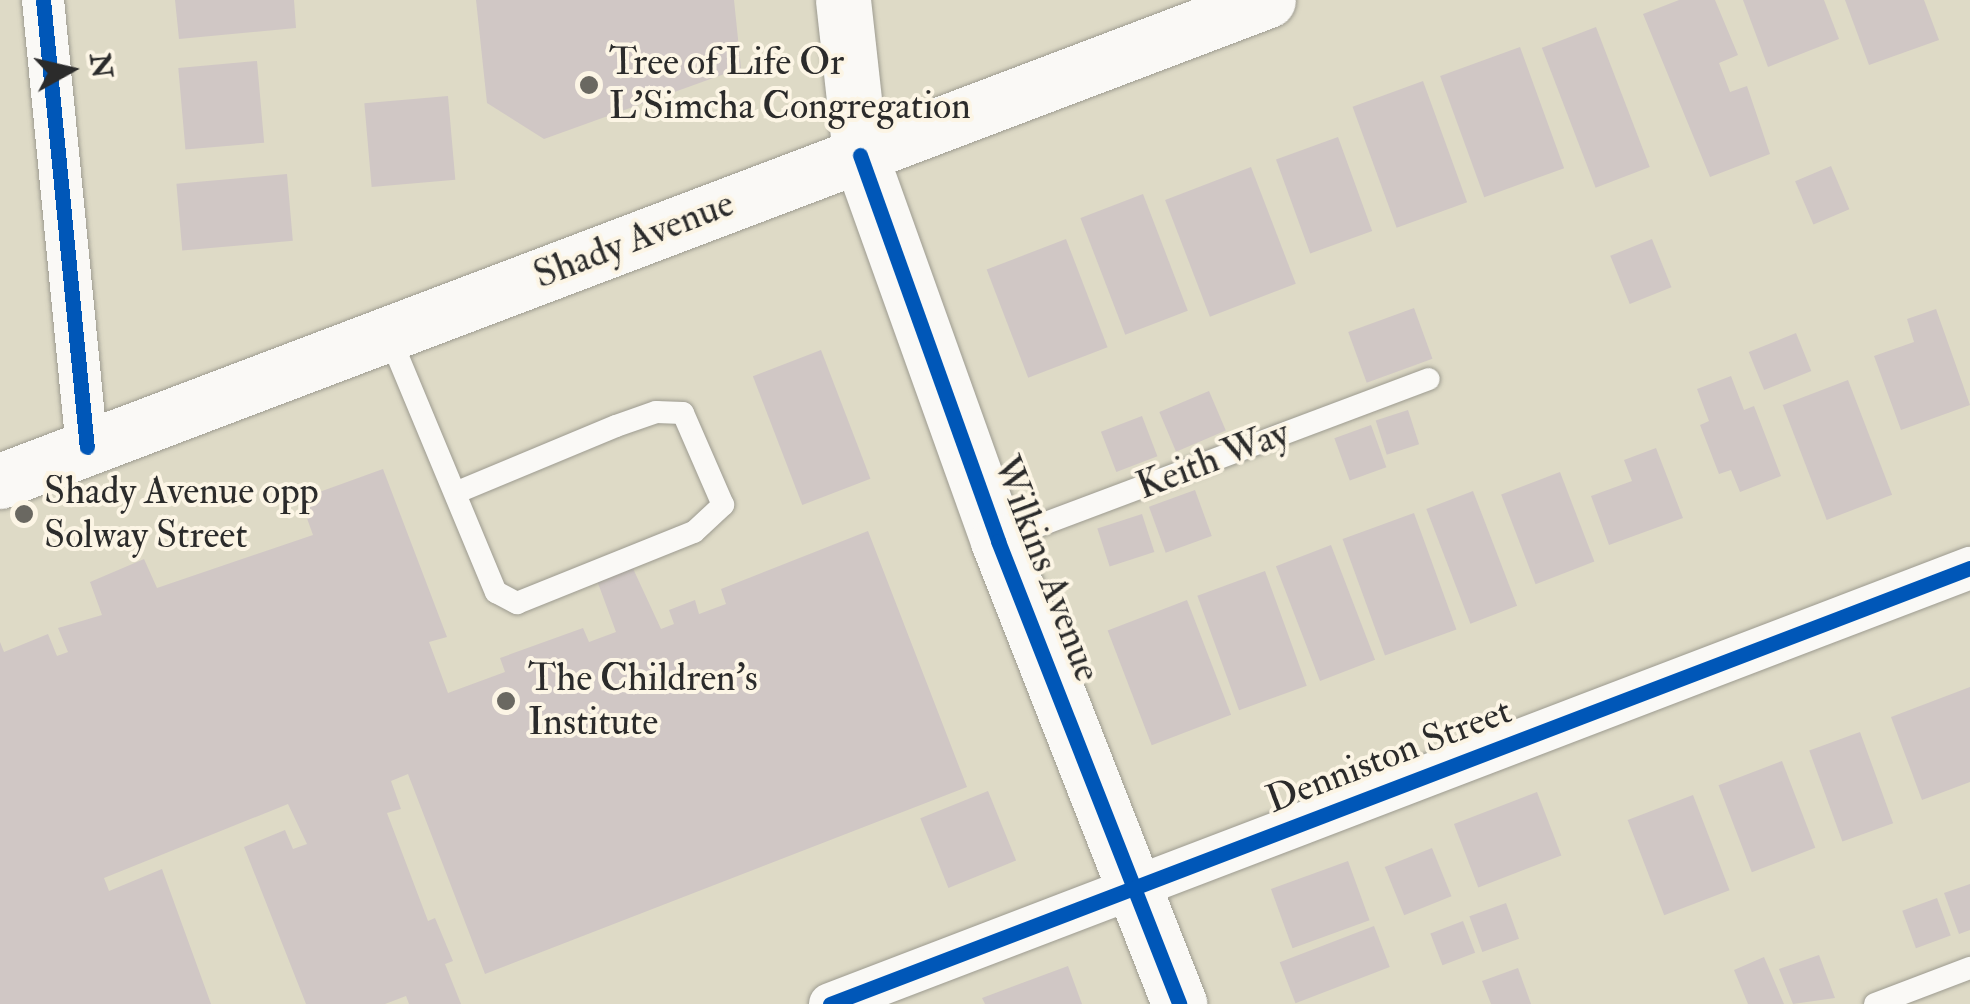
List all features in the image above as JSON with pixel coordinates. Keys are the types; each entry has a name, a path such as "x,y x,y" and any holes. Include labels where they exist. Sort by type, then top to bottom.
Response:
{"main road":[{"name":"Wilkins Avenue","path":"843,0 860,155 998,541 1179,1004"},
{"name":"Shady Avenue","path":"0,481 1268,0"}],"street":[{"path":"43,0 87,446"},
{"name":"Denniston Street","path":"830,1004 1970,568"}],"lane":[{"path":"388,333 496,592 517,603 694,532 722,505 684,413 656,412 456,492"},
{"name":"Keith Way","path":"998,541 1428,379"},
{"path":"1875,1004 1970,968"}],"building":[{"path":"175,0 294,0 296,28 179,39"},
{"name":"Tree of Life Or L'Simcha Congregation","path":"476,0 734,0 741,68 544,139 487,103"},
{"path":"1679,0 1715,0 1738,55 1719,63 1730,92 1747,86 1770,154 1710,177 1643,14"},
{"path":"1743,0 1824,0 1839,39 1768,67"},
{"path":"1845,0 1924,0 1939,40 1869,65"},
{"path":"1596,27 1650,167 1596,188 1542,48"},
{"path":"1520,47 1564,168 1484,197 1440,76"},
{"path":"257,61 264,143 185,150 178,68"},
{"path":"1423,81 1467,202 1397,228 1353,107"},
{"path":"448,96 455,180 372,187 364,103"},
{"path":"1338,137 1372,231 1310,254 1276,160"},
{"path":"1831,166 1849,209 1813,225 1795,181"},
{"path":"1251,167 1296,284 1210,317 1165,200"},
{"path":"287,174 293,241 182,250 176,184"},
{"path":"1143,194 1188,311 1125,335 1080,218"},
{"path":"1066,239 1108,347 1028,378 987,269"},
{"path":"1652,239 1671,287 1630,304 1610,256"},
{"path":"1414,308 1432,359 1367,383 1348,332"},
{"path":"1936,309 1970,405 1901,430 1874,356 1914,342 1907,319"},
{"path":"1796,333 1811,371 1764,390 1749,352"},
{"path":"821,350 870,479 802,505 753,376"},
{"path":"1731,376 1744,410 1754,406 1781,476 1740,492 1731,470 1719,474 1700,425 1709,421 1697,389"},
{"path":"1848,380 1892,495 1827,520 1783,405"},
{"path":"1209,391 1226,431 1176,452 1159,412"},
{"path":"1408,410 1419,444 1387,455 1376,421"},
{"path":"1142,416 1157,456 1116,472 1101,432"},
{"path":"1371,425 1386,467 1350,481 1334,438"},
{"path":"1656,448 1683,518 1609,545 1591,496 1632,481 1624,460"},
{"path":"383,469 447,637 429,642 448,693 505,672 500,658 583,628 589,642 616,632 595,575 630,562 661,629 674,624 669,610 695,600 699,614 726,604 721,589 868,531 967,787 485,974 408,774 391,781 401,809 387,813 428,921 435,918 453,961 445,964 461,1004 409,1004 406,996 385,1004 306,1004 244,847 285,830 293,849 307,844 288,804 104,878 109,891 162,869 211,1004 0,1004 0,642 4,652 48,634 57,656 68,652 58,628 102,615 90,582 144,559 157,588 313,535 300,499"},
{"path":"1560,472 1594,562 1536,584 1501,495"},
{"path":"1195,490 1212,536 1166,553 1149,507"},
{"path":"1473,491 1517,606 1470,624 1426,509"},
{"path":"1414,513 1456,630 1385,656 1343,539"},
{"path":"1142,514 1154,552 1110,567 1097,529"},
{"path":"1331,545 1375,660 1320,681 1276,566"},
{"path":"1265,571 1307,686 1239,710 1197,596"},
{"path":"1187,600 1231,715 1152,745 1108,630"},
{"path":"1970,687 1970,782 1922,800 1891,717"},
{"path":"1860,732 1893,823 1842,842 1809,750"},
{"path":"1782,761 1815,848 1752,872 1719,785"},
{"path":"988,791 1016,861 948,888 920,818"},
{"path":"1537,792 1561,855 1478,887 1454,824"},
{"path":"1693,795 1730,890 1664,915 1628,820"},
{"path":"1432,848 1451,896 1404,915 1385,867"},
{"path":"1348,861 1370,920 1292,948 1271,889"},
{"path":"1970,884 1970,930 1959,934 1944,893"},
{"path":"1937,898 1951,936 1916,948 1902,911"},
{"path":"1506,903 1519,939 1482,952 1469,916"},
{"path":"1463,921 1475,953 1443,965 1430,934"},
{"path":"1374,926 1390,967 1295,1003 1280,962"},
{"path":"1819,955 1835,998 1793,1004 1779,969"},
{"path":"1764,957 1784,1004 1748,1004 1734,970"},
{"path":"1068,966 1082,1004 985,1004 982,998"},
{"path":"1518,968 1531,1004 1491,1004 1482,981"}],"cycle path":[{"path":"43,0 87,447"},
{"path":"860,155 998,541 1179,1004"},
{"path":"830,1004 1970,568"}],"place":[{"name":"Tree of Life Or L'Simcha Congregation","path":"589,85"},
{"name":"Shady Avenue opp Solway Street","path":"24,514"},
{"name":"The Children's Institute","path":"506,701"}]}
